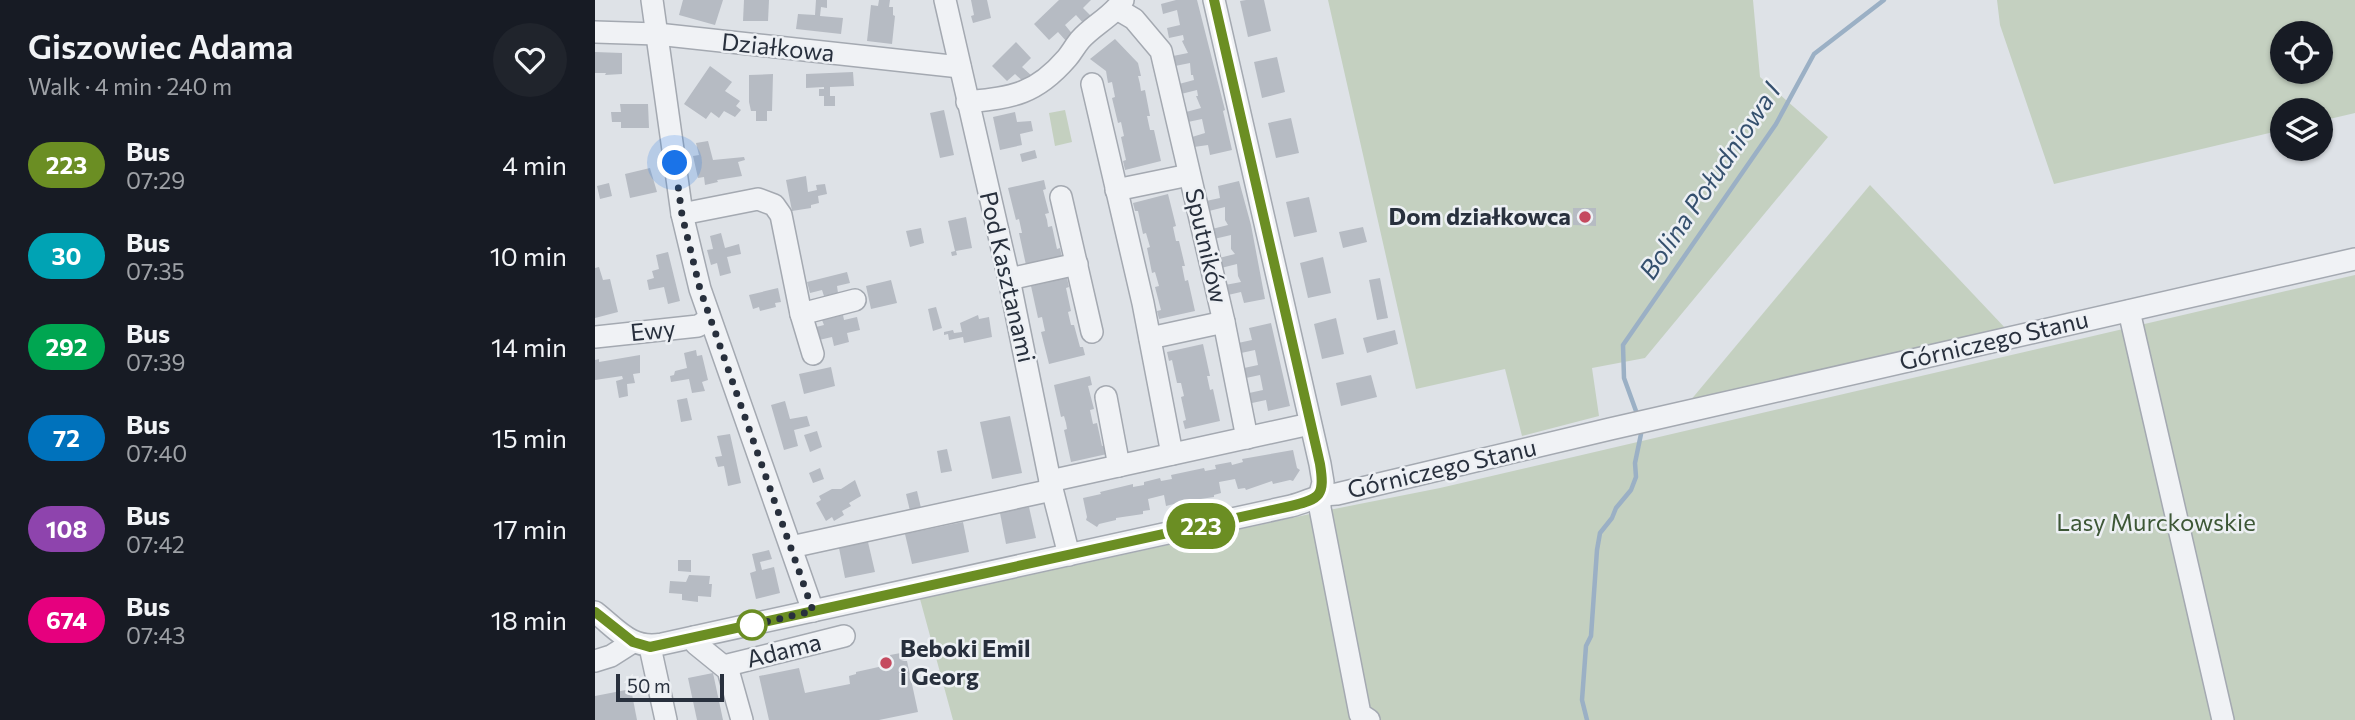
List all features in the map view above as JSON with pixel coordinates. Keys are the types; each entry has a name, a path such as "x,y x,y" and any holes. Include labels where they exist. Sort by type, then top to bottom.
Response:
{"street":[{"path":"652,0 682,215 709,319 737,390 813,611"},
{"name":"Pod Kasztanami","path":"945,0 1009,279 1051,485 1069,555"},
{"path":"1214,0 1323,482 1320,508 1360,714 1369,720"},
{"path":"967,102 1006,98 1032,89 1067,58 1081,39 1120,5"},
{"name":"Sputników","path":"1120,5 1161,51 1224,322 1247,438"},
{"name":"Działkowa","path":"595,32 657,34 960,68"},
{"path":"1092,84 1150,338 1172,454"},
{"path":"1116,190 1189,175"},
{"path":"1061,197 1092,332"},
{"path":"682,215 758,199 774,205 781,215 801,314 813,354"},
{"name":"Górniczego Stanu","path":"595,661 641,645 694,637 1309,502 1320,494 1337,494 2355,259"},
{"path":"1009,279 1077,264"},
{"path":"801,314 855,300"},
{"path":"2129,311 2223,720"},
{"name":"Ewy","path":"595,337 698,326 709,319"},
{"path":"1150,338 1224,322"},
{"path":"1106,397 1119,466"},
{"path":"791,547 1051,485 1119,466 1310,424"},
{"path":"595,612 641,645 666,720"},
{"name":"Adama","path":"724,666 843,636"},
{"name":"Adama","path":"694,637 697,644 724,666 732,678 742,720"}],"green space":[{"path":"1328,0 1753,0 1760,77 1828,137 1645,358 1592,368 1599,416 1522,436 1505,369 1416,389"},
{"path":"1997,0 2355,0 2355,113 2333,118 2333,98 2270,98 2270,133 2054,184 2000,25"},
{"path":"1065,110 1072,142 1055,146 1049,113"},
{"path":"1870,185 2008,331 1690,401"},
{"name":"Lasy Murckowskie","path":"2355,275 2355,720 953,720 920,599 1440,488"}],"building":[{"path":"683,0 723,0 715,25 679,15"},
{"path":"744,0 769,0 768,21 743,21"},
{"path":"816,0 827,0 827,8 821,7 820,16 843,18 841,34 796,29 798,14 815,15"},
{"path":"879,0 890,0 889,7 893,7 895,16 892,44 867,41 871,5 878,6"},
{"path":"971,0 987,0 991,18 973,23"},
{"path":"1059,0 1091,0 1083,8 1093,18 1085,25 1076,15 1065,25 1074,36 1067,42 1058,32 1049,40 1034,24"},
{"path":"1176,0 1197,0 1225,110 1223,111 1232,150 1210,155 1208,145 1194,147 1192,137 1205,133 1202,119 1188,122 1186,112 1201,108 1196,96 1197,90 1181,94 1179,84 1194,80 1193,75 1190,63 1175,66 1173,56 1188,53 1182,41 1183,35 1169,38 1167,28 1180,25 1177,10 1163,14 1161,4"},
{"path":"1264,0 1271,31 1248,37 1240,1"},
{"path":"1115,39 1138,63 1141,91 1145,90 1150,116 1147,116 1150,130 1154,130 1161,161 1125,170 1123,161 1126,160 1121,137 1124,136 1112,98 1115,97 1112,82 1108,83 1106,71 1090,59"},
{"path":"1016,42 1031,58 1022,67 1032,76 1025,83 1015,74 1007,81 992,66"},
{"path":"595,52 622,53 622,74 595,73"},
{"path":"1277,57 1285,92 1262,98 1254,62"},
{"path":"710,66 732,82 725,91 740,101 736,106 741,110 735,117 724,111 719,118 711,112 706,119 684,104"},
{"path":"853,72 854,86 830,87 830,96 835,96 835,106 824,106 824,96 819,96 819,89 824,87 806,88 806,74"},
{"path":"773,74 772,111 767,111 767,121 756,121 756,111 751,111 749,102 749,75"},
{"path":"620,104 648,104 649,128 621,128 621,122 612,122 611,112 621,112"},
{"path":"944,110 954,155 940,158 930,113"},
{"path":"1015,112 1017,122 1031,121 1033,131 1020,134 1022,145 1000,150 993,117"},
{"path":"1291,118 1299,153 1276,158 1268,123"},
{"path":"708,141 713,160 744,157 745,160 738,162 742,176 705,185 704,177 698,178 693,156 699,155 696,143"},
{"path":"1035,150 1037,158 1022,162 1020,154"},
{"path":"650,168 657,192 630,198 625,174"},
{"path":"806,176 808,192 817,190 816,185 825,184 827,194 818,196 819,203 811,205 811,208 792,211 786,180"},
{"path":"1044,180 1046,189 1043,190 1049,213 1045,214 1048,227 1052,226 1057,249 1060,248 1062,257 1026,265 1019,233 1022,233 1019,219 1016,220 1008,188"},
{"path":"1239,181 1251,225 1265,299 1244,303 1241,292 1228,295 1225,285 1241,282 1237,264 1221,268 1219,258 1235,254 1231,249 1231,235 1214,239 1212,229 1228,225 1225,220 1225,207 1209,211 1206,201 1220,198 1218,186"},
{"path":"609,183 612,196 600,199 597,186"},
{"path":"1168,194 1176,226 1173,227 1176,241 1179,241 1185,266 1182,266 1185,281 1188,280 1195,311 1159,319 1157,311 1161,310 1155,287 1159,286 1155,272 1152,273 1146,233 1143,234 1138,211 1135,211 1133,203"},
{"path":"1309,197 1317,232 1294,237 1286,202"},
{"name":"Dom działkowca","path":"1573,208 1596,208 1596,226 1573,225"},
{"path":"966,217 972,248 956,251 957,255 952,256 951,252 955,251 948,221"},
{"path":"1363,227 1367,242 1343,248 1339,232"},
{"path":"921,228 924,243 910,247 906,231"},
{"path":"721,233 725,248 739,244 741,254 727,257 731,273 720,276 717,263 711,265 707,250 713,249 710,236"},
{"path":"668,252 680,301 668,304 664,287 649,290 647,280 654,278 652,271 659,269 656,255"},
{"path":"1323,257 1331,293 1308,298 1300,263"},
{"path":"599,267 603,280 610,279 618,312 595,318 595,268"},
{"path":"847,272 850,283 837,286 838,293 824,296 822,290 810,293 807,282"},
{"path":"1067,278 1071,325 1074,325 1085,355 1049,364 1041,332 1045,331 1042,317 1038,318 1031,286"},
{"path":"1380,278 1388,318 1377,320 1369,280"},
{"path":"891,280 897,303 871,309 866,286"},
{"path":"778,288 781,302 775,303 776,307 760,311 759,307 753,309 749,295"},
{"path":"936,307 942,328 933,331 928,309"},
{"path":"843,315 844,320 857,317 860,330 847,333 849,342 834,346 832,337 819,340 816,327 824,325 822,320"},
{"path":"978,315 979,319 989,317 992,337 964,343 963,337 949,340 948,334 944,335 944,332 953,330 954,333 962,332 960,323"},
{"path":"1336,318 1344,354 1322,359 1314,324"},
{"path":"1271,323 1290,406 1268,411 1266,400 1252,403 1249,393 1263,390 1260,375 1246,378 1244,368 1258,365 1255,350 1241,353 1238,343 1252,340 1249,328"},
{"path":"1395,330 1398,344 1367,353 1363,338"},
{"path":"1203,344 1210,376 1207,376 1210,390 1213,389 1220,421 1185,429 1181,383 1177,383 1172,360 1169,361 1167,352"},
{"path":"696,350 697,356 702,355 708,380 702,382 705,391 692,393 689,379 671,382 670,376 674,375 675,371 687,368 684,353"},
{"path":"640,355 640,373 633,374 635,383 627,384 628,396 619,398 616,381 623,379 622,376 595,380 595,360 599,359 599,362"},
{"path":"831,367 835,386 804,394 799,374"},
{"path":"1371,375 1377,397 1341,406 1336,383"},
{"path":"1090,376 1092,385 1088,386 1094,409 1090,410 1093,424 1097,423 1102,446 1105,445 1107,454 1071,462 1064,430 1067,429 1066,423 1064,416 1061,417 1054,385"},
{"path":"687,398 692,420 681,422 677,400"},
{"path":"785,401 790,419 807,416 810,426 794,430 798,446 784,450 771,405"},
{"path":"1010,416 1022,473 992,479 980,422"},
{"path":"817,431 822,447 810,452 804,435"},
{"path":"730,434 741,483 728,486 724,466 718,467 715,457 722,456 717,436"},
{"path":"947,449 952,471 941,473 937,451"},
{"path":"1293,450 1297,468 1300,470 1293,481 1273,484 1272,481 1246,490 1238,489 1235,479 1219,482 1221,493 1214,497 1187,501 1187,504 1175,507 1174,504 1166,506 1164,495 1148,499 1150,510 1143,511 1143,514 1116,518 1097,527 1086,520 1083,498 1101,494 1100,492 1133,484 1133,487 1144,485 1144,482 1160,478 1161,481 1172,479 1171,475 1204,468 1205,471 1216,469 1215,465 1231,462 1232,465 1243,462 1242,459"},
{"path":"820,468 824,479 813,483 809,473"},
{"path":"855,480 861,496 849,503 851,506 842,511 844,515 834,521 832,517 826,521 816,503 821,500 819,496 832,489 841,489"},
{"path":"917,491 922,512 911,515 906,494"},
{"path":"1029,507 1036,538 1006,544 1000,513"},
{"path":"963,522 969,552 912,564 905,534"},
{"path":"868,542 875,572 845,578 839,548"},
{"path":"769,550 772,559 760,562 762,570 774,567 780,593 756,599 750,573 756,571 752,554"},
{"path":"678,560 691,560 691,572 678,571"},
{"path":"689,575 710,576 711,597 698,596 698,602 682,600 682,594 669,593 670,581 686,582"},
{"path":"906,652 907,659 901,661 907,661 918,712 879,720 769,720 759,676 799,668 805,693 850,684 849,676 856,672 892,664 890,655"},
{"path":"713,673 723,720 697,720 688,678"},
{"path":"631,689 637,720 595,720 595,696"}],"waterway":[{"name":"Bolina Południowa I","path":"1636,411 1624,378 1623,345 1776,124 1814,54 1884,0"},
{"name":"Bolina Południowa I","path":"1587,720 1582,700 1600,533 1631,490 1636,477 1635,463 1641,434"}],"bus line":[{"name":"223","path":"595,612 633,642 650,647 1309,502 1320,494 1323,482 1320,464 1214,0"}],"place":[{"name":"Dom działkowca","path":"1585,217"},
{"name":"Beboki Emil i Georg","path":"886,663"}],"route":[{"path":"675,163 682,215 709,319 737,390 813,611 752,625"}]}
